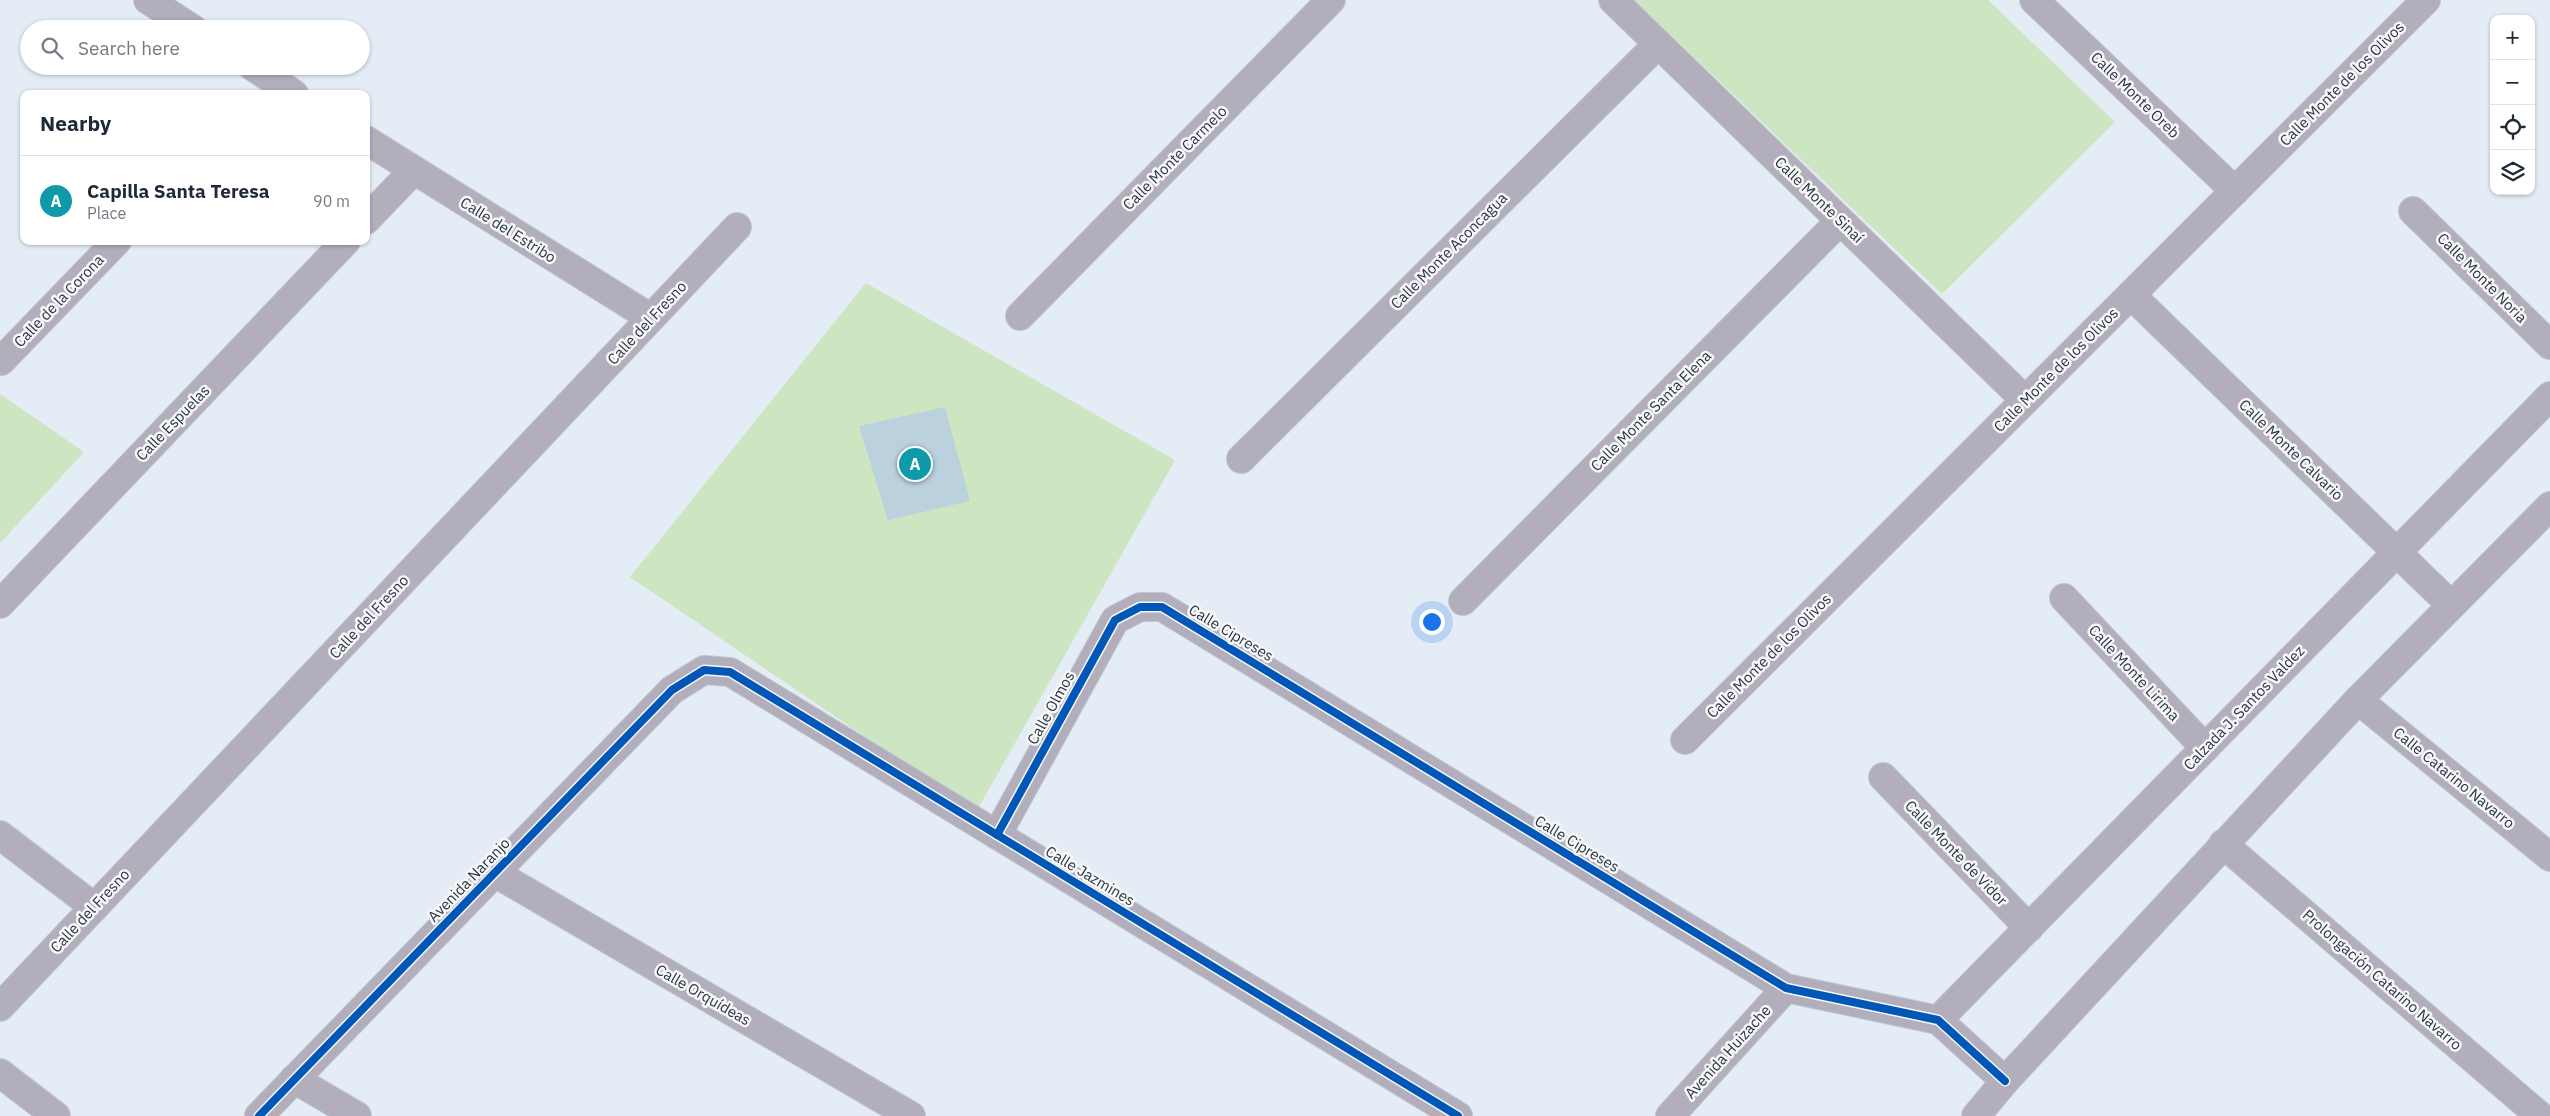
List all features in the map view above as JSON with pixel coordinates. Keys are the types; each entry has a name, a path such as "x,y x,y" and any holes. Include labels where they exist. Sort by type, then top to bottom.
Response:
{"street":[{"path":"148,0 179,20"},
{"name":"Calle Monte Carmelo","path":"1020,316 1331,0"},
{"name":"Calle Monte Sinaí","path":"1613,0 2025,400"},
{"name":"Calle Monte de los Olivos","path":"1686,740 2426,0"},
{"name":"Calle Monte Oreb","path":"2041,2 2235,191"},
{"name":"Calle Monte Aconcagua","path":"1241,458 1658,44"},
{"name":"Calle del Estribo","path":"370,143 651,318"},
{"path":"370,216 413,171"},
{"name":"Calle Monte Noria","path":"2413,211 2550,346"},
{"name":"Calle Monte Santa Elena","path":"1463,601 1840,221"},
{"name":"Calle del Fresno","path":"0,1007 737,227"},
{"name":"Calle de la Corona","path":"1,361 113,245"},
{"name":"Calle Espuelas","path":"0,604 342,245"},
{"name":"Calle Monte Calvario","path":"2131,295 2451,605"},
{"name":"Calzada J. Santos Valdez","path":"1938,1020 2550,396"},
{"path":"1976,1116 2005,1081 2358,700 2550,506"},
{"name":"Calle Monte Lirima","path":"2064,598 2205,748"},
{"name":"Calle Olmos","path":"997,835 1115,620 1140,607"},
{"name":"Calle Cipreses","path":"1140,607 1162,607 1786,988 1938,1020"},
{"name":"Calle Jazmines","path":"704,670 730,672 1458,1116"},
{"name":"Avenida Naranjo","path":"260,1116 672,690 704,670"},
{"name":"Calle Catarino Navarro","path":"2358,700 2550,857"},
{"name":"Calle Monte de Vidor","path":"1883,777 2029,928"},
{"path":"0,835 94,906"},
{"name":"Prolongación Catarino Navarro","path":"2224,844 2540,1116"},
{"name":"Calle Orquídeas","path":"496,873 911,1116"},
{"name":"Avenida Huizache","path":"1670,1116 1786,988"},
{"path":"1938,1020 2005,1081"},
{"path":"0,1073 56,1116"},
{"path":"294,1079 357,1116"}],"green space":[{"path":"1634,0 1988,0 2115,122 1942,294"},
{"path":"866,283 1175,460 976,812 630,577"},
{"path":"0,394 84,452 0,543"}],"building":[{"path":"945,407 970,501 888,520 859,426"}],"cycle path":[{"path":"997,835 1115,620 1140,607 1162,607 1786,988 1938,1020 2005,1081"},
{"path":"259,1116 672,690 704,670 730,672 1458,1116"}],"place":[{"name":"Capilla Santa Teresa","path":"915,464"}]}
